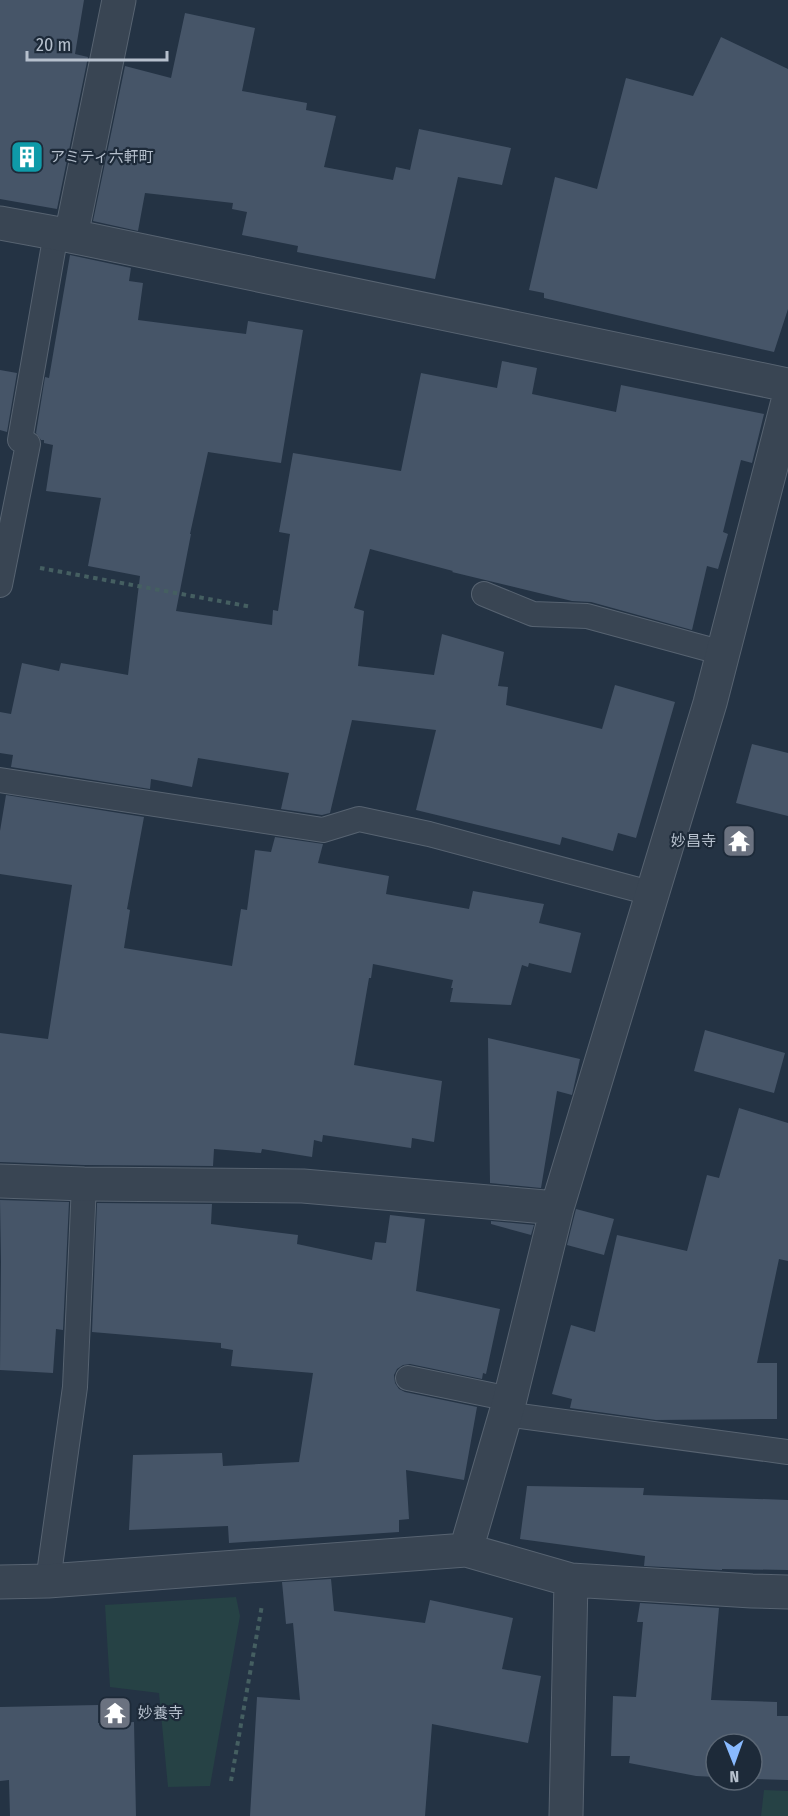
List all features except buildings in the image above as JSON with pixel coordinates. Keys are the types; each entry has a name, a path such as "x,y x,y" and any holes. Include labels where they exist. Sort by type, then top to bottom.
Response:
{"street":[{"path":"64,234 119,0"},
{"path":"0,223 64,234 788,385"},
{"path":"466,1550 508,1407 557,1208 710,703 784,434 788,401"},
{"path":"0,1182 303,1186 557,1208"},
{"path":"0,1582 48,1581 466,1550 571,1580 788,1592"},
{"path":"566,1816 571,1580"}],"lane":[{"path":"2,573 28,444 20,440 64,234"},
{"path":"484,594 533,614 587,616 723,653"},
{"path":"0,780 323,830 358,819 429,834 654,894"},
{"path":"48,1581 75,1387 84,1184"},
{"path":"408,1378 508,1407 788,1452"}],"path":[{"path":"2,573 252,607"},
{"path":"231,1781 262,1604 256,1566"}],"green space":[{"path":"236,1597 240,1616 210,1786 168,1787 159,1693 110,1687 105,1605"},
{"path":"764,1790 788,1791 788,1816 761,1816"}],"place":[{"name":"アミティ六軒町","path":"27,157"},
{"name":"妙昌寺","path":"739,841"},
{"name":"妙養寺","path":"115,1713"}]}
